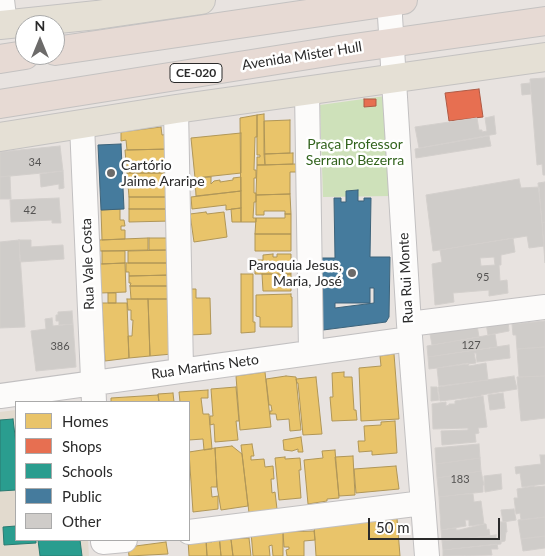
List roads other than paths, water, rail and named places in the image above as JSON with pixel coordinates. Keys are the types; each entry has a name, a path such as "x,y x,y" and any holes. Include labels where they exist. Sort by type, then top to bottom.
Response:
{"highway":[{"path":"65,50 394,1"},
{"name":"Avenida Mister Hull","path":"0,104 545,21"},
{"path":"0,59 15,57"}],"main road":[{"path":"2,17 201,0"},
{"path":"0,137 176,109 545,57"}],"street":[{"name":"Rua Rui Monte","path":"394,1 392,43 409,331 427,556"},
{"path":"307,90 311,352"},
{"path":"176,109 181,370"},
{"name":"Rua Vale Costa","path":"82,125 94,392"},
{"name":"Rua Martins Neto","path":"0,396 94,392 181,370 311,352 409,331 545,307"},
{"path":"190,532 423,503"}],"place":[{"name":"Cartório Jaime Araripe","path":"111,173"},
{"name":"Paroquia Jesus, Maria, José","path":"352,273"}],"park label":[{"name":"Praça Professor Serrano Bezerra","path":"355,152"}]}
